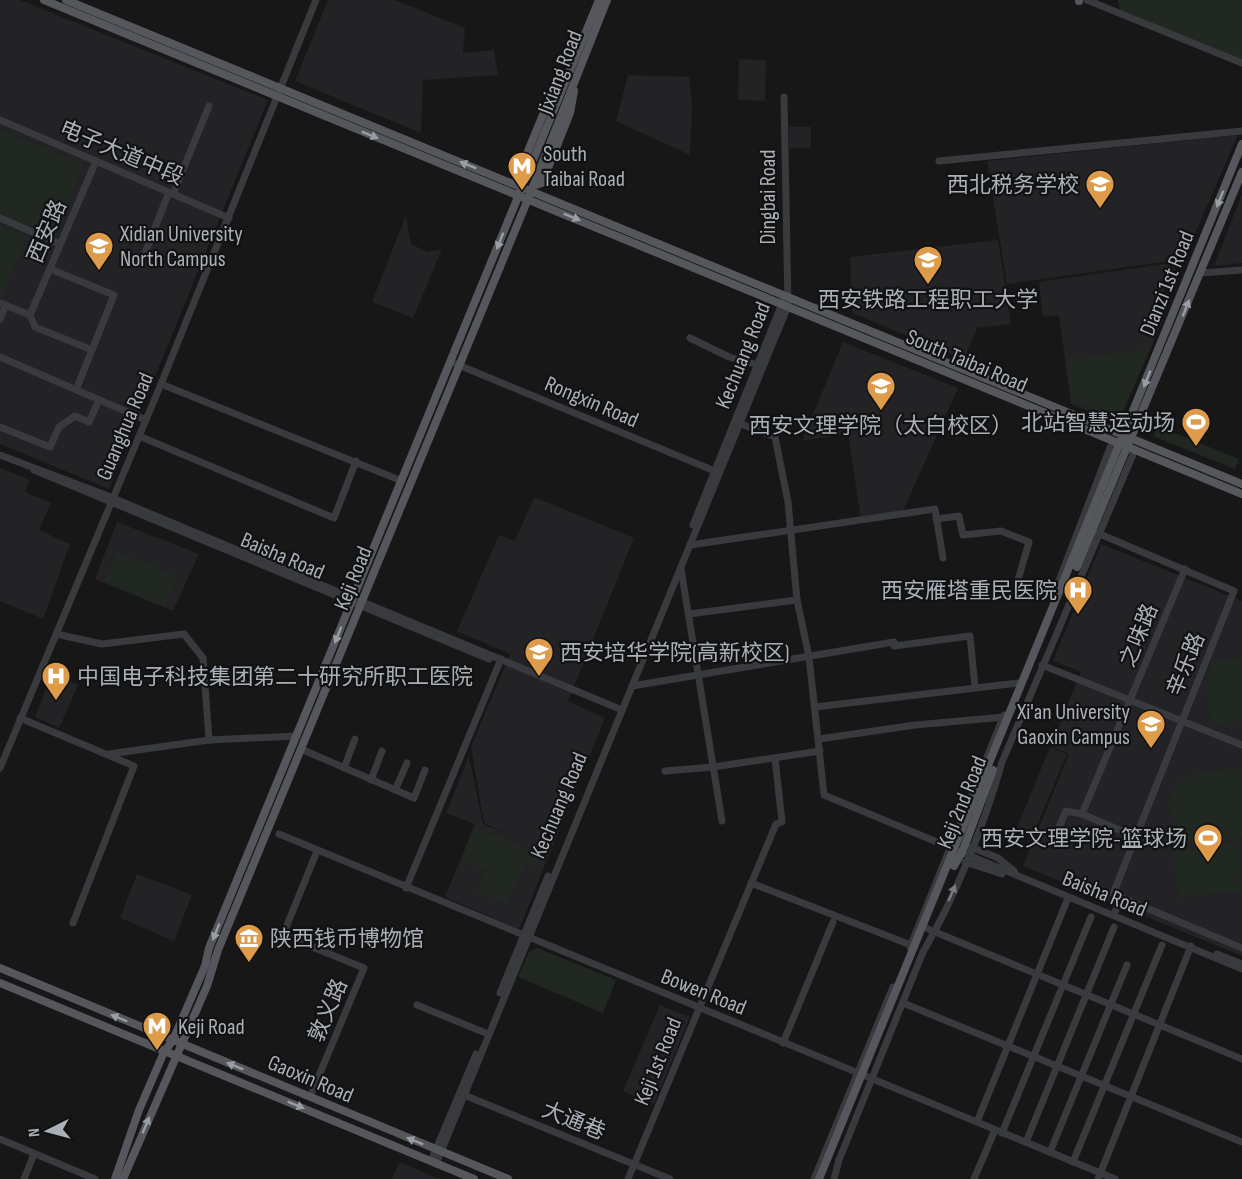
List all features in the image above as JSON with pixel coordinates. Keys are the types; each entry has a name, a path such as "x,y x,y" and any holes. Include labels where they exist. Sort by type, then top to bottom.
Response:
{"main road":[{"path":"44,0 521,189"},
{"path":"66,0 280,92"},
{"name":"Jixiang Road","path":"531,192 599,0"},
{"name":"Jixiang Road","path":"521,189 607,0"},
{"name":"Dianzi 1st Road","path":"1125,442 1242,144"},
{"name":"Dianzi 1st Road","path":"1125,442 1242,172"},
{"name":"South Taibai Road","path":"521,189 785,302 1125,442 1242,494"},
{"name":"Keji Road","path":"164,1052 173,1040 297,736 356,602 454,364 521,189"},
{"name":"Keji Road","path":"123,1179 182,1044 301,749 402,481 531,192"},
{"name":"South Taibai Road","path":"1125,442 1242,484"},
{"name":"Keji 2nd Road","path":"819,1179 962,852 993,769 1095,532 1125,442"},
{"name":"Keji 2nd Road","path":"825,1179 864,1077 931,931 1125,442"},
{"name":"Gaoxin Road","path":"0,968 508,1179"},
{"name":"Gaoxin Road","path":"0,983 474,1179"},
{"path":"115,1179 139,1110 164,1052"}],"street":[{"name":"Guanghua Road","path":"0,768 161,384 318,0"},
{"path":"1078,0 1085,0 1242,63"},
{"name":"Dingbai Road","path":"784,97 785,302"},
{"path":"145,254 209,106"},
{"name":"电子大道中段","path":"0,120 229,218"},
{"path":"939,161 1242,131"},
{"name":"西安路","path":"30,315 96,161"},
{"path":"0,218 60,244"},
{"path":"50,269 114,295 76,390"},
{"path":"1200,273 1242,270"},
{"name":"Kechuang Road","path":"619,711 632,687 690,545 758,365 785,302"},
{"name":"Kechuang Road","path":"434,1162 717,472 741,424 785,302"},
{"path":"0,320 3,304 30,315 35,327 92,350"},
{"path":"690,338 729,357 758,365"},
{"path":"0,357 146,420"},
{"name":"Rongxin Road","path":"454,364 717,472"},
{"path":"161,384 402,481"},
{"path":"0,427 50,447 59,427 75,416 89,422 99,400"},
{"path":"665,771 713,767 820,751 808,657 797,600 792,531 775,437 741,424"},
{"path":"139,436 334,518 356,461"},
{"path":"962,852 1004,717 1080,530 1125,442"},
{"name":"Baisha Road","path":"0,455 32,468 42,475 112,501 619,711"},
{"path":"690,545 934,509 943,558"},
{"path":"936,519 959,516 963,535 1001,531 1029,542 1018,580"},
{"path":"834,1179 864,1077 910,945 993,794 1002,762 1095,532"},
{"name":"辛乐路","path":"1095,532 1234,591 1113,894 1121,897"},
{"path":"681,566 722,821"},
{"name":"之味路","path":"1082,814 1185,569"},
{"path":"689,614 797,600"},
{"path":"56,634 102,644 184,634 203,658 209,740"},
{"path":"632,687 894,642 894,646 970,636 975,687"},
{"path":"406,888 500,661"},
{"path":"1042,665 1242,745"},
{"path":"815,707 1018,683"},
{"path":"819,739 915,725 1004,717"},
{"path":"20,718 134,766 73,923"},
{"path":"106,755 209,740 297,736"},
{"path":"344,768 355,739"},
{"path":"301,749 414,798 425,770"},
{"path":"371,780 382,751"},
{"name":"Baisha Road","path":"820,751 824,795 1114,912 1242,969"},
{"name":"Keji 1st Road","path":"628,1179 776,824 782,822 775,758"},
{"path":"395,790 407,763"},
{"path":"1056,834 1066,811 1082,814 1136,837"},
{"name":"Bowen Road","path":"279,834 1050,1152 1099,1176 1115,1179"},
{"name":"敦义路","path":"310,1097 364,968 283,935 318,850"},
{"name":"Baisha Road","path":"1013,873 1068,898 1242,964"},
{"path":"751,883 910,945"},
{"path":"1114,912 1121,897 1242,947"},
{"path":"976,1122 1068,898"},
{"path":"974,1179 1033,1057 1091,917"},
{"path":"783,1043 833,922"},
{"path":"1026,1142 1114,927"},
{"path":"814,1179 903,1003 931,931 1242,1059"},
{"path":"1073,1162 1162,945"},
{"path":"1099,1176 1191,946"},
{"path":"1050,1152 1127,965"},
{"path":"903,1003 1242,1142"},
{"path":"417,1005 486,1034"},
{"name":"Kechuang Road","path":"438,1151 464,1095 486,1034"},
{"name":"大通巷","path":"464,1095 670,1179"},
{"path":"0,1139 95,1179"},
{"path":"24,1179 34,1154"}],"shaded area":[{"name":"Xidian University North Campus","path":"0,0 20,0 268,100 109,489 0,444"},
{"path":"328,0 395,0 465,28 463,53 494,50 498,75 423,80 421,133 295,81"},
{"path":"1118,0 1242,0 1242,60 1120,10"},
{"path":"739,59 766,60 765,101 738,100"},
{"path":"628,75 689,77 692,105 690,155 616,121"},
{"path":"789,127 811,127 811,148 789,148"},
{"path":"0,130 84,164 54,236 0,213"},
{"name":"西北税务学校","path":"1238,135 1184,259 1007,284 987,161"},
{"path":"1242,194 1242,263 1214,266"},
{"path":"406,215 411,244 428,252 442,249 413,318 372,302"},
{"path":"0,225 27,236 1,299 0,298"},
{"name":"西安铁路工程职工大学","path":"998,240 1011,324 977,328 964,359 852,313 850,257"},
{"path":"1178,262 1161,297 1163,320 1120,419 1113,421 1071,404 1059,315 1043,317 1039,282"},
{"name":"西安文理学院（太白校区）","path":"843,342 958,388 902,513 861,520 848,433 802,441"},
{"path":"1149,349 1121,416 1116,418 1073,401 1067,360"},
{"name":"北站智慧运动场","path":"1157,426 1239,459 1235,469 1153,436"},
{"path":"0,468 30,480 25,492 51,503 39,530 70,544 43,619 0,601"},
{"name":"西安培华学院(高新校区)","path":"534,497 634,538 568,701 605,718 519,929 445,897 475,824 446,813 469,756 483,824 510,835 484,823 471,747 510,654 457,631 499,535 515,541"},
{"path":"117,522 199,554 173,611 95,579"},
{"name":"Xi'an University Gaoxin Campus","path":"1101,544 1242,601 1242,956 1023,866 1069,754 1051,746 1081,672 1053,661"},
{"path":"118,552 178,576 165,607 105,582"},
{"path":"1242,657 1242,721 1211,724 1205,686 1213,668 1212,661"},
{"name":"中国电子科技集团第二十研究所职工医院","path":"52,674 78,685 59,728 35,717"},
{"path":"1050,747 1067,754 1033,835 1017,828"},
{"path":"1242,768 1242,838 1181,846 1179,829 1169,805 1171,793 1177,784 1196,774"},
{"path":"475,827 541,855 536,867 525,863 507,904 477,891 486,870 462,860"},
{"name":"西安文理学院-篮球场","path":"1238,843 1242,890 1179,898 1173,852"},
{"path":"137,874 192,895 174,941 120,918"},
{"path":"537,948 616,980 603,1013 518,977 529,952"},
{"path":"660,1005 690,1017 654,1104 623,1091"},
{"path":"399,1162 440,1179 392,1179"}],"place":[{"name":"South Taibai Road","path":"522,192"},
{"name":"西北税务学校","path":"1100,210"},
{"name":"Xidian University North Campus","path":"99,272"},
{"name":"西安铁路工程职工大学","path":"928,286"},
{"name":"西安文理学院（太白校区）","path":"881,412"},
{"name":"北站智慧运动场","path":"1196,448"},
{"name":"西安雁塔重民医院","path":"1078,616"},
{"name":"西安培华学院(高新校区)","path":"539,678"},
{"name":"中国电子科技集团第二十研究所职工医院","path":"56,702"},
{"name":"Xi'an University Gaoxin Campus","path":"1151,750"},
{"name":"西安文理学院-篮球场","path":"1208,864"},
{"name":"陕西钱币博物馆","path":"249,964"},
{"name":"Keji Road","path":"157,1052"}]}
